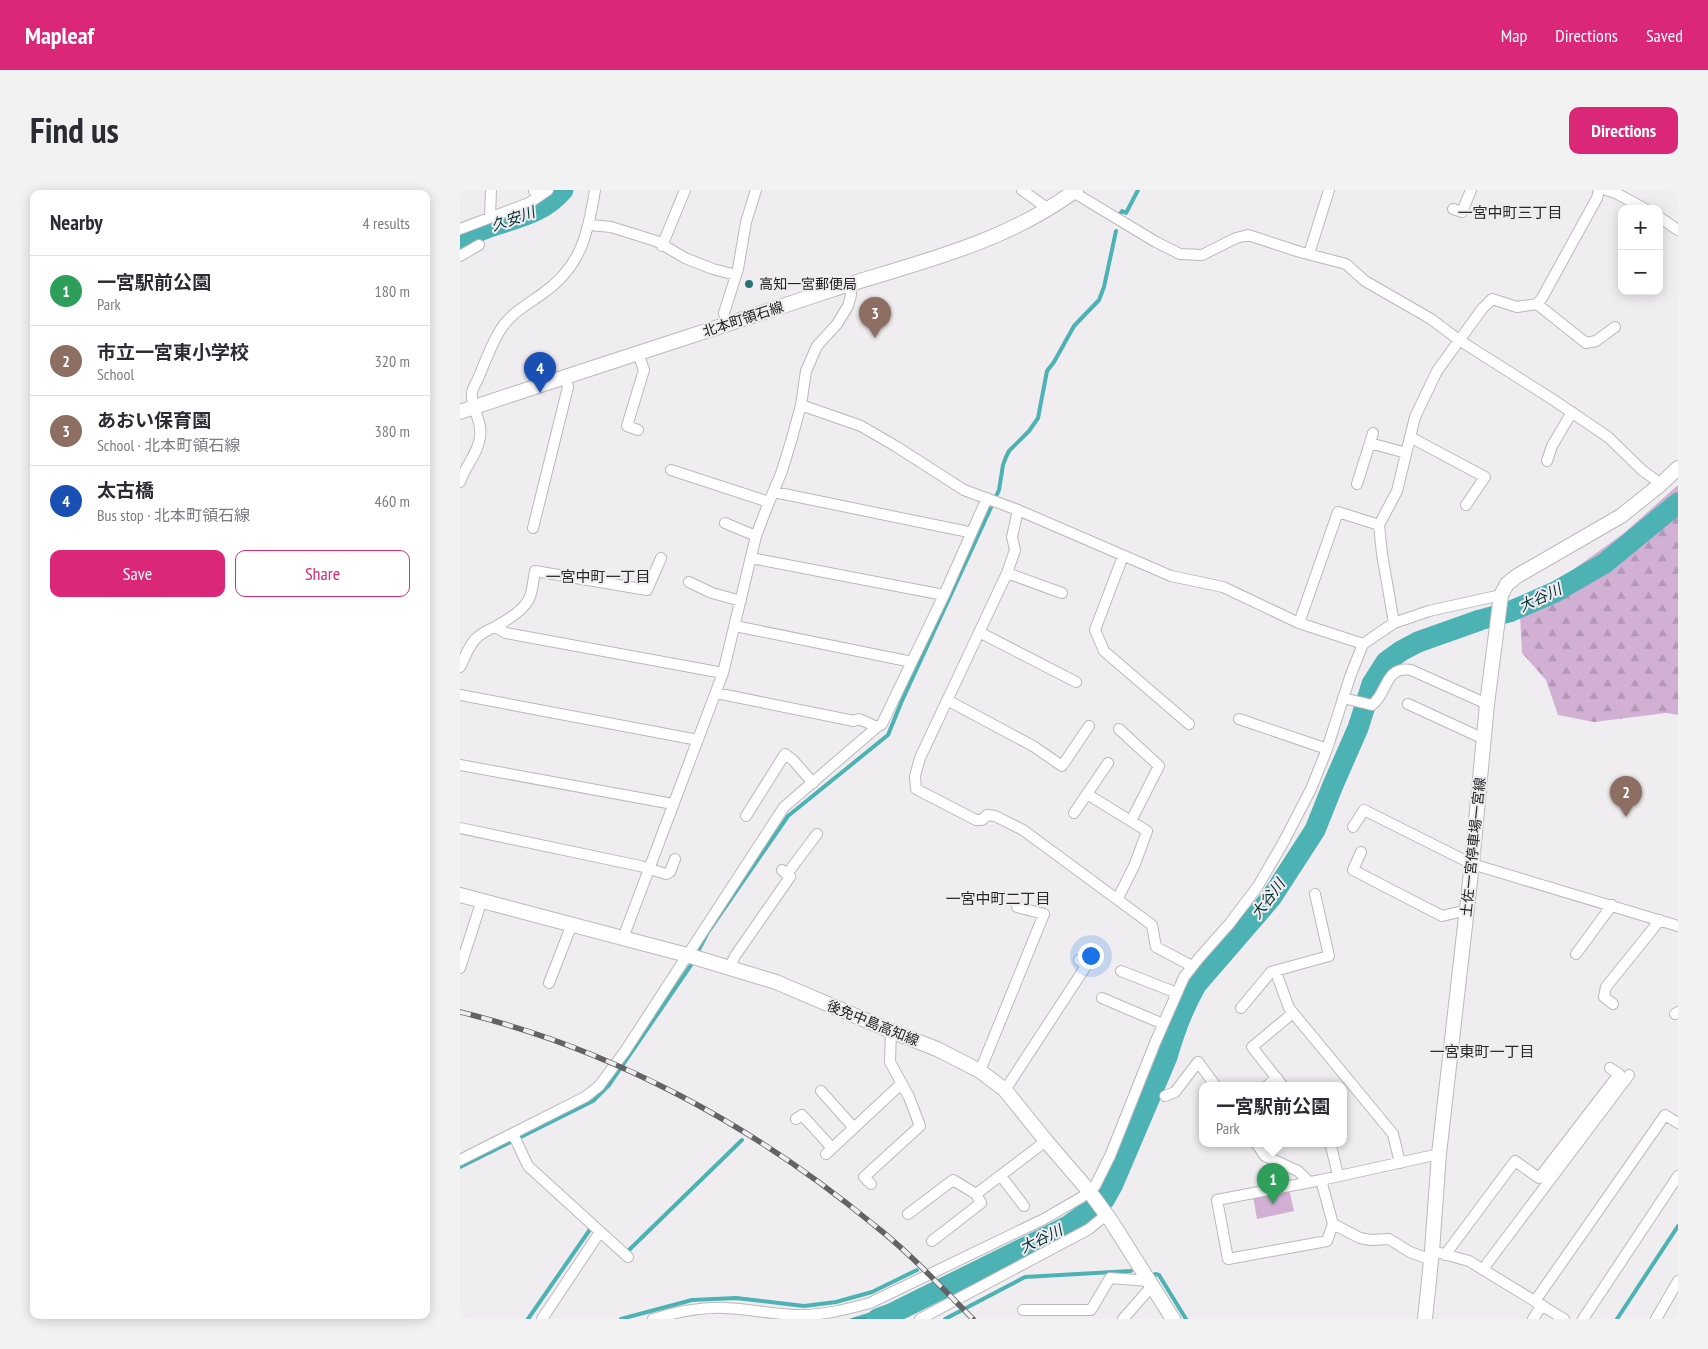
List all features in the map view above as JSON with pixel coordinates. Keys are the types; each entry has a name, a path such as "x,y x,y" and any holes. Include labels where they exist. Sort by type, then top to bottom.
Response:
{"main road":[{"name":"北本町領石線","path":"460,412 850,284 958,251 992,237 1047,208 1074,191"},
{"path":"1501,595 1507,584 1517,576 1621,516 1678,468"},
{"name":"土佐一宮停車場一宮線","path":"1425,1319 1436,1255 1439,1154 1472,864 1487,704 1501,595"},
{"name":"後免中島高知線","path":"460,895 693,956 776,982 937,1049 980,1071 1006,1090 1046,1141 1091,1193 1173,1319"}],"street":[{"path":"490,217 491,190"},
{"path":"460,228 530,203 548,190"},
{"path":"460,482 479,443 481,426 472,393 500,330 512,316 561,280 576,260 590,224 595,190"},
{"path":"662,246 685,190"},
{"path":"728,324 724,313 736,275 746,222 756,190"},
{"path":"1022,190 1047,208"},
{"path":"1309,254 1329,190"},
{"path":"1453,209 1462,212 1471,190"},
{"path":"1394,623 1382,554 1380,525 1397,491 1415,417 1437,371 1482,309 1492,300 1517,307 1536,304 1542,298 1597,198 1599,190"},
{"path":"1074,191 1156,242 1180,254 1202,255 1236,238 1248,235 1346,264 1365,281 1431,319 1459,340 1608,437 1642,470 1661,484"},
{"path":"1613,191 1638,205"},
{"path":"1663,220 1678,230"},
{"path":"590,224 612,227 656,241 662,246 699,263 736,275"},
{"path":"460,256 479,245"},
{"path":"623,938 723,673 756,536 782,471 801,405 806,372 817,346 837,324 848,306 851,295 850,284"},
{"path":"1536,304 1586,343 1596,341 1615,327"},
{"path":"638,353 644,370 627,426 638,430"},
{"path":"533,528 568,387 565,377"},
{"path":"801,405 860,426 898,447 964,490 1018,510 1171,576 1223,587 1299,623 1364,644"},
{"path":"1547,461 1552,446 1572,412"},
{"path":"1410,437 1485,478 1466,505"},
{"path":"1357,484 1371,438 1406,453"},
{"path":"671,470 769,502"},
{"path":"774,492 972,534"},
{"path":"460,1160 585,1097 598,1086 693,956 784,807 882,724 972,534 991,500"},
{"path":"1018,510 1012,537 1015,550 1007,573 920,758 915,776 916,789 976,820 982,820 987,815 995,816 1023,830 1118,898 1152,925 1156,947 1192,966"},
{"path":"1299,623 1338,512 1380,525"},
{"path":"725,523 756,536"},
{"path":"1123,556 1095,630 1104,651 1189,724"},
{"path":"460,667 480,633 504,622 519,611 529,599 535,571 647,590 661,558"},
{"path":"751,558 944,595"},
{"path":"1007,573 1062,593"},
{"path":"689,582 712,593 741,601"},
{"path":"653,1319 706,1308 725,1308 787,1315 822,1314 870,1303 1044,1219 1091,1193 1110,1156 1184,977 1230,923 1258,886 1311,789 1364,644 1394,623 1430,611 1501,595"},
{"path":"735,626 912,662"},
{"path":"495,627 506,633 723,673"},
{"path":"979,632 1076,682"},
{"path":"1343,698 1372,705 1377,701 1389,678 1396,671 1403,668 1487,704"},
{"path":"716,693 854,721 859,719 877,727"},
{"path":"460,695 698,740"},
{"path":"947,700 1033,746 1062,766 1089,726"},
{"path":"1408,704 1484,739"},
{"path":"1239,719 1327,749"},
{"path":"1119,729 1159,766 1131,821"},
{"path":"746,816 785,754 793,760 813,783"},
{"path":"1074,814 1108,763"},
{"path":"460,765 673,804"},
{"path":"1087,794 1147,831 1135,864 1118,898"},
{"path":"1353,827 1364,810 1472,864 1678,924"},
{"path":"460,828 666,874 670,872 675,859"},
{"path":"730,967 735,956 790,877 785,872 816,834"},
{"path":"1361,852 1352,870 1442,916 1467,910"},
{"path":"1241,1008 1271,972 1329,956 1315,894"},
{"path":"460,968 482,900"},
{"path":"1576,954 1612,905"},
{"path":"980,1071 1044,914 1017,907"},
{"path":"1612,1004 1604,997 1606,987 1660,920"},
{"path":"549,983 572,924"},
{"path":"1006,1090 1086,966 1079,960"},
{"path":"1121,971 1177,993"},
{"path":"1276,972 1289,1008 1393,1134 1400,1163"},
{"path":"1102,998 1163,1024"},
{"path":"1275,1082 1252,1047 1293,1013"},
{"path":"871,1184 864,1177 920,1126 909,1097 890,1062 891,1031"},
{"path":"1165,1096 1174,1092 1198,1062 1213,1082"},
{"path":"1436,1255 1515,1162 1540,1178 1619,1074 1610,1068"},
{"path":"1483,1269 1629,1075"},
{"path":"796,1119 802,1116 829,1151 901,1084"},
{"path":"821,1091 854,1128"},
{"path":"1533,1319 1538,1303 1666,1115 1678,1124"},
{"path":"512,1134 528,1166 628,1257"},
{"path":"976,1194 1046,1141"},
{"path":"1259,1147 1265,1156 1298,1171 1309,1182"},
{"path":"1332,1147 1338,1175"},
{"path":"1321,1180 1333,1224 1327,1241 1228,1259 1217,1200 1321,1180 1439,1154"},
{"path":"1000,1176 1024,1206"},
{"path":"1582,1319 1678,1176"},
{"path":"908,1214 953,1180 976,1194 981,1203 932,1241"},
{"path":"920,1319 1089,1229 1106,1215"},
{"path":"1333,1224 1360,1238 1371,1240 1389,1239 1410,1252 1469,1261 1564,1319"},
{"path":"542,1319 600,1232"},
{"path":"1022,1310 1091,1310 1110,1278 1150,1284 1123,1319"},
{"path":"1656,1319 1678,1281"},
{"path":"1037,1310 1044,1319"}],"green space":[{"path":"1678,485 1678,715 1666,713 1594,722 1558,715 1546,680 1522,653 1520,616 1545,590 1624,533"},
{"path":"1289,1189 1294,1211 1257,1219 1253,1196"}],"water":[{"path":"932,1284 944,1298 901,1319 849,1319 880,1309"}],"waterway":[{"name":"久安川","path":"460,243 484,229 537,210 546,205 563,190"},
{"path":"1120,214 1122,211 1126,213 1138,190"},
{"path":"460,1167 593,1101 609,1085 691,965 708,932 788,816 888,735 999,490 1006,457 1038,418 1047,371 1074,326 1099,300 1104,287 1116,231"},
{"name":"大谷川","path":"877,1319 893,1313 1068,1226 1104,1200 1113,1184 1167,1057 1179,1020 1191,994 1196,985 1271,898 1315,830 1358,728 1372,684 1386,662 1418,642 1509,612 1555,592 1605,563 1678,503"},
{"path":"628,1251 742,1140"},
{"path":"1617,1319 1678,1226"},
{"path":"528,1319 591,1228 589,1227"},
{"path":"621,1319 692,1300 736,1298 804,1306 836,1302 872,1292 917,1270"},
{"path":"945,1319 1025,1277 1131,1271"},
{"path":"1155,1274 1159,1275 1186,1319"}],"railway":[{"path":"460,1012 517,1028 572,1047 627,1070 679,1095 731,1124 780,1155 874,1225 913,1259 973,1319"}],"place":[{"name":"高知一宮郵便局","path":"749,284"},
{"name":"あおい保育園","path":"875,338"},
{"name":"太古橋","path":"540,393"},
{"name":"市立一宮東小学校","path":"1626,817"},
{"name":"一宮駅前公園","path":"1273,1204"}],"district":[{"name":"一宮中町三丁目","path":"1510,213"},
{"name":"一宮中町一丁目","path":"598,577"},
{"name":"一宮中町二丁目","path":"998,899"},
{"name":"一宮東町一丁目","path":"1482,1052"}]}
